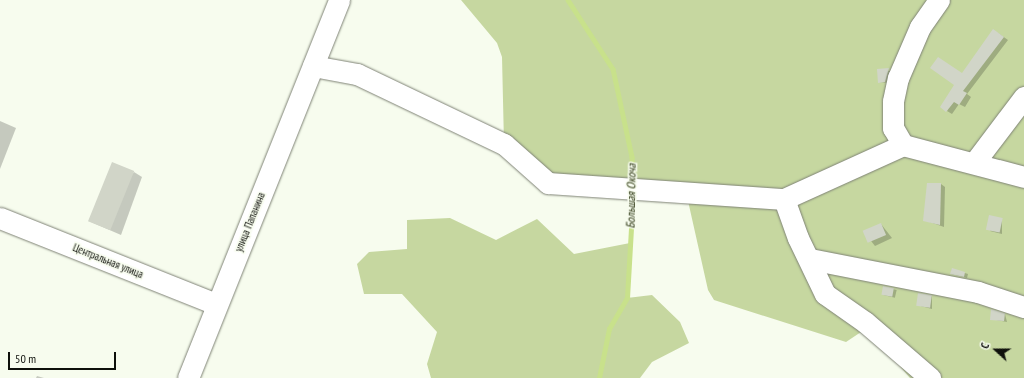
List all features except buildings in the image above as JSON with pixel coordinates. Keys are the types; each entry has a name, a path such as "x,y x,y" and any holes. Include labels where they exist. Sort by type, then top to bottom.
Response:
{"street":[{"name":"улица Папанина","path":"188,378 216,304 339,0"},
{"path":"903,145 893,128 893,101 898,78 920,27 939,0"},
{"path":"313,66 357,74 504,144 548,183 784,199 903,145 1024,177"},
{"path":"974,163 1024,97"},
{"path":"784,199 798,238 810,259 818,284 825,294 866,322 930,378"},
{"name":"Центральная улица","path":"0,218 216,304"},
{"path":"810,259 978,292 1024,307"}],"green space":[{"path":"461,0 1024,0 1024,378 910,378 867,328 846,342 714,300 708,290 686,192 548,183 504,144 502,57 497,43"},
{"path":"450,218 496,240 537,219 574,254 630,243 627,298 652,295 680,322 689,343 652,362 640,378 431,378 427,364 437,332 402,294 364,294 357,264 369,252 407,249 407,220"}],"waterway":[{"name":"Большая Окоча","path":"568,0 613,69 632,157 633,183"},
{"name":"Большая Окоча","path":"599,378 609,329 627,298 633,194"}]}
